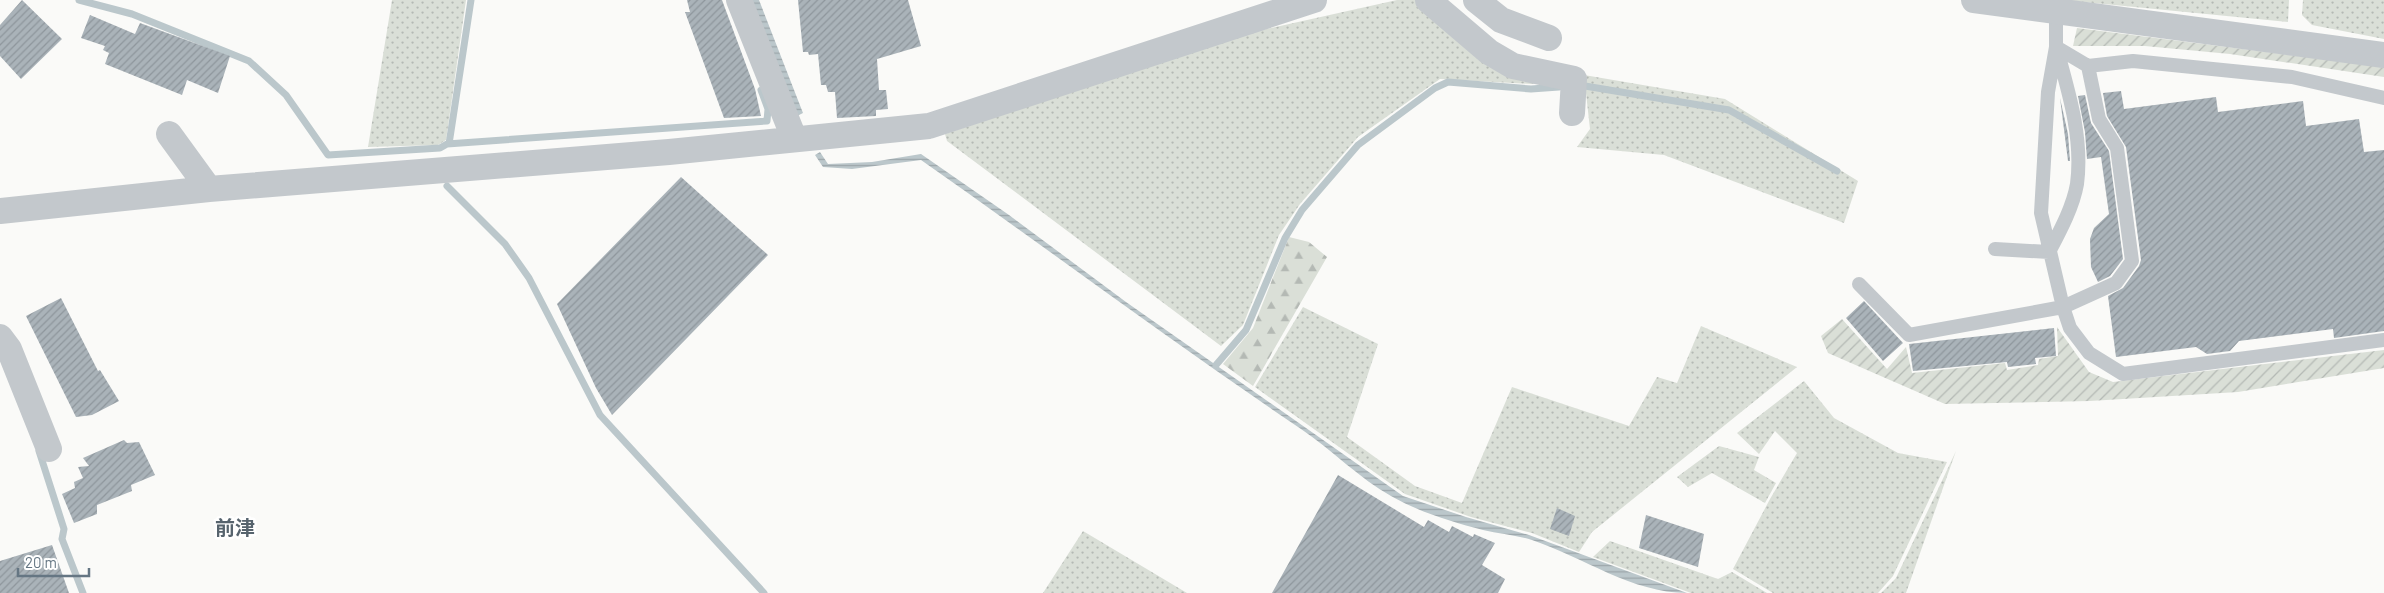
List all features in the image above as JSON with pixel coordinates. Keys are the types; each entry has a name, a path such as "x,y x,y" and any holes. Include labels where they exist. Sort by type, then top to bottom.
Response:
{"street":[{"path":"739,0 794,138"},
{"path":"0,211 209,189 669,152 929,126 1314,0"},
{"path":"1428,0 1489,52 1513,66 1574,79 1572,113"},
{"path":"1476,0 1501,20 1549,38"},
{"path":"1974,0 2384,55"},
{"path":"169,134 209,189"},
{"path":"0,337 9,349 49,449"}],"lane":[{"path":"2056,11 2056,47 2048,92 2040,213 2063,308 2070,328 2089,353 2124,374 2384,340"},
{"path":"2056,47 2088,66 2132,61 2292,77 2384,98"},
{"path":"2049,252 2064,222 2077,185 2078,152 2069,92 2056,47"},
{"path":"1859,284 1909,335 2063,308 2116,283 2132,261 2117,148 2099,119 2088,66"},
{"path":"1995,249 2049,252"}],"green space":[{"path":"392,0 466,0 446,140 438,145 368,147"},
{"path":"1397,0 1418,0 1555,82 1531,84 1440,79 1358,137 1300,204 1279,235 1243,325 1221,346 947,141 945,134 1230,37"},
{"path":"2063,0 2289,0 2288,22"},
{"path":"2303,0 2384,0 2384,39 2312,25 2302,15"},
{"path":"2077,28 2384,67 2384,77 2230,54 2145,46 2073,46"},
{"path":"1584,75 1725,99 1858,181 1844,223 1664,155 1577,147 1590,129"},
{"path":"1289,237 1309,242 1327,257 1253,386 1223,364 1253,328"},
{"path":"1303,307 1378,344 1347,437 1415,486 1462,503 1512,387 1629,426 1657,377 1677,383 1701,326 1797,367 1592,532 1579,552 1532,533 1471,517 1405,494 1255,387"},
{"path":"1842,319 1887,369 1906,347 1912,373 2005,363 2007,370 2038,365 2039,359 2058,356 2057,327 2089,372 2113,382 2384,350 2384,368 2238,392 2090,401 1945,404 1828,353 1821,336"},
{"path":"1804,381 1834,418 1898,453 1947,462 1893,576 1878,593 1773,593 1733,569 1797,453 1775,431 1759,454 1737,433"},
{"path":"1719,446 1759,457 1754,470 1776,483 1765,503 1712,473 1688,487 1677,477"},
{"path":"1956,451 1906,593 1881,593 1896,578"},
{"path":"1083,531 1187,593 1043,593"},
{"path":"1610,541 1718,579 1732,572 1767,593 1691,593 1593,557"}],"shaded area":[{"path":"752,0 759,0 803,113 797,116"},
{"path":"820,152 828,164 872,162 921,154 1009,215 1126,302 1403,496 1529,535 1687,593 1647,587 1627,581 1532,540 1459,524 1402,502 1379,489 1312,437 921,160 852,169 823,167 815,155"}],"building":[{"path":"22,0 62,39 21,79 0,56 0,25"},
{"path":"687,0 722,0 755,89 761,116 724,118 685,12 690,12"},
{"path":"798,0 908,0 921,46 877,59 879,90 886,90 888,109 876,110 876,116 837,118 835,92 828,92 826,85 821,85 818,54 809,55 808,52 803,52"},
{"path":"90,15 135,34 140,23 230,56 218,93 187,80 182,95 105,64 109,53 103,50 105,46 81,38"},
{"path":"2121,91 2124,109 2216,97 2218,112 2303,101 2306,126 2359,119 2364,152 2384,150 2384,331 2334,338 2333,329 2239,341 2230,351 2207,354 2196,347 2116,357 2108,296 2123,288 2139,266 2141,260 2126,147 2107,116 2103,93"},
{"path":"2085,95 2091,123 2109,151 2123,259 2110,276 2098,282 2091,267 2090,239 2094,228 2109,214 2101,157 2087,159 2085,132 2078,96"},
{"path":"2060,98 2068,134 2070,161 2068,161"},
{"path":"681,177 768,255 612,415 596,388 557,304"},
{"path":"61,298 98,371 100,370 119,401 92,415 76,417 26,316"},
{"path":"1864,301 1903,343 1883,361 1846,318"},
{"path":"2054,328 2056,356 2035,358 2036,364 2008,367 2007,362 1913,371 1909,344"},
{"path":"124,440 127,443 139,442 155,475 131,485 132,491 97,505 97,514 74,523 62,494 75,488 74,482 83,478 78,467 89,466 83,458"},
{"path":"1338,475 1424,527 1428,520 1449,532 1452,526 1473,537 1474,534 1495,543 1482,565 1505,579 1498,593 1272,593"},
{"path":"1557,508 1575,516 1569,536 1550,529"},
{"path":"1646,515 1704,534 1698,567 1639,548"},
{"path":"52,545 69,593 0,593 0,561"}],"waterway":[{"path":"79,0 132,14 249,61 286,95 328,155 440,148 447,144 767,121 768,109 761,90"},
{"path":"449,144 471,0"},
{"path":"1216,365 1246,330 1285,238 1302,210 1358,145 1435,88 1448,82 1531,89 1559,87"},
{"path":"1577,86 1729,110 1837,171"},
{"path":"447,186 505,244 529,278 600,415 764,593"},
{"path":"39,451 64,529 62,539 83,593"}],"district":[{"name":"前津","path":"235,528"}]}
